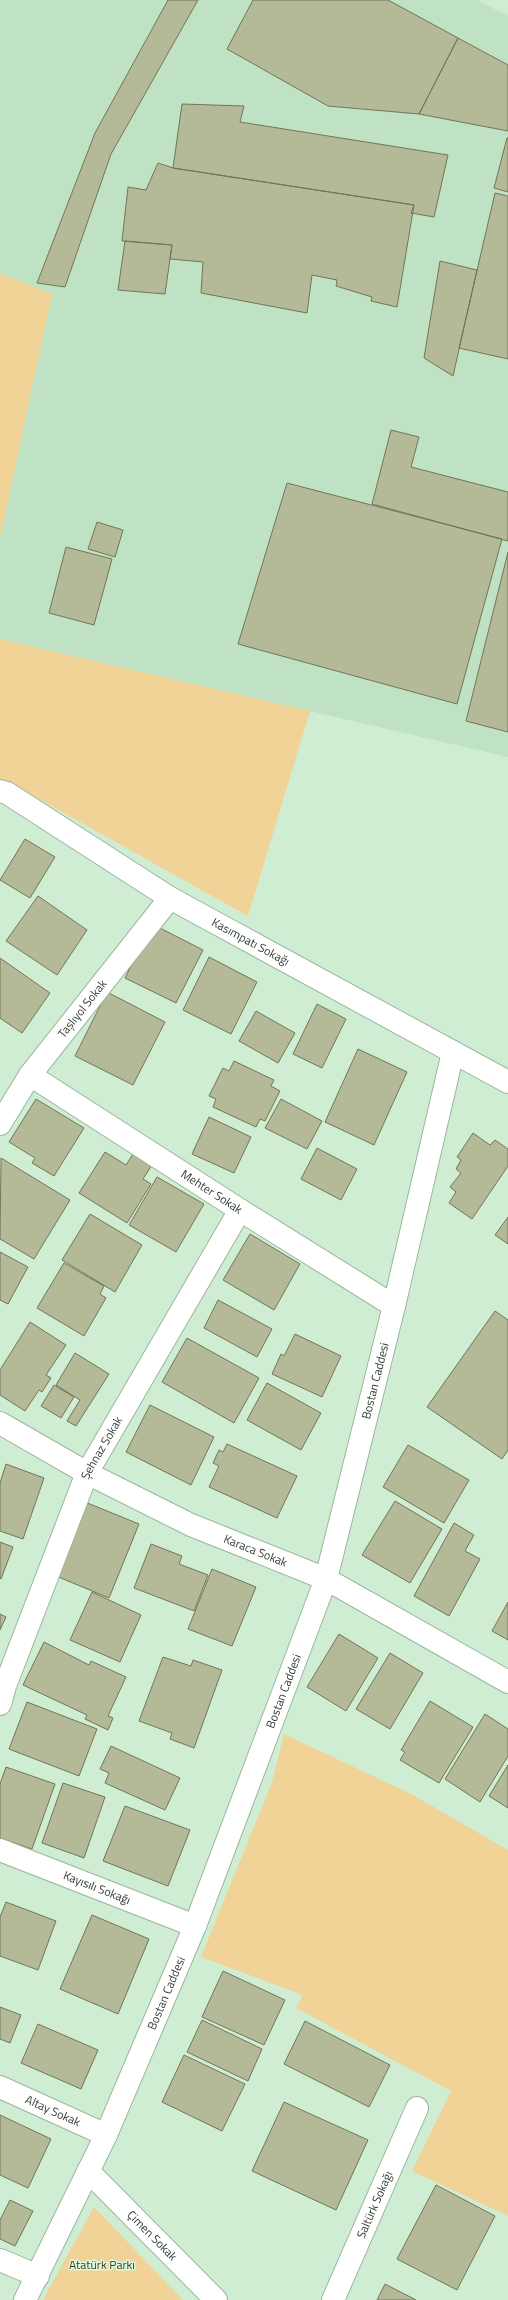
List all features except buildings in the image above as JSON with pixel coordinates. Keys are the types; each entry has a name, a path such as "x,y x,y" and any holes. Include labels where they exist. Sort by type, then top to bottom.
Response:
{"street":[{"name":"Kasımpatı Sokağı","path":"0,791 7,793 170,898 508,1082"},
{"name":"Taşlıyol Sokak","path":"0,1124 30,1075 170,898"},
{"name":"Bostan Caddesi","path":"25,2300 106,2135 194,1926 326,1579 394,1306 453,1052"},
{"name":"Mehter Sokak","path":"30,1075 240,1210 394,1306"},
{"name":"Şehnaz Sokak","path":"0,1704 5,1686 87,1473 240,1210"},
{"name":"Karaca Sokak","path":"0,1423 87,1473 191,1525 326,1579 508,1682"},
{"name":"Kayısılı Sokağı","path":"0,1850 194,1926"},
{"name":"Altay Sokak","path":"0,2087 106,2135"},
{"name":"Saltürk Sokağı","path":"333,2300 417,2108"},
{"name":"Çimen Sokak","path":"88,2171 216,2300"},
{"path":"0,2260 38,2276"}],"shaded area":[{"path":"0,0 477,0 508,16 508,757 0,639 0,538 52,295 0,273"}],"green space":[{"path":"0,273 52,294 0,538"},
{"path":"0,639 310,711 248,916 12,784 0,781"},
{"path":"284,1734 413,1795 508,1850 508,2216 412,2171 451,2091 296,2008 303,1995 201,1957 272,1782"},
{"name":"Atatürk Parkı","path":"94,2207 183,2300 43,2300"}]}
